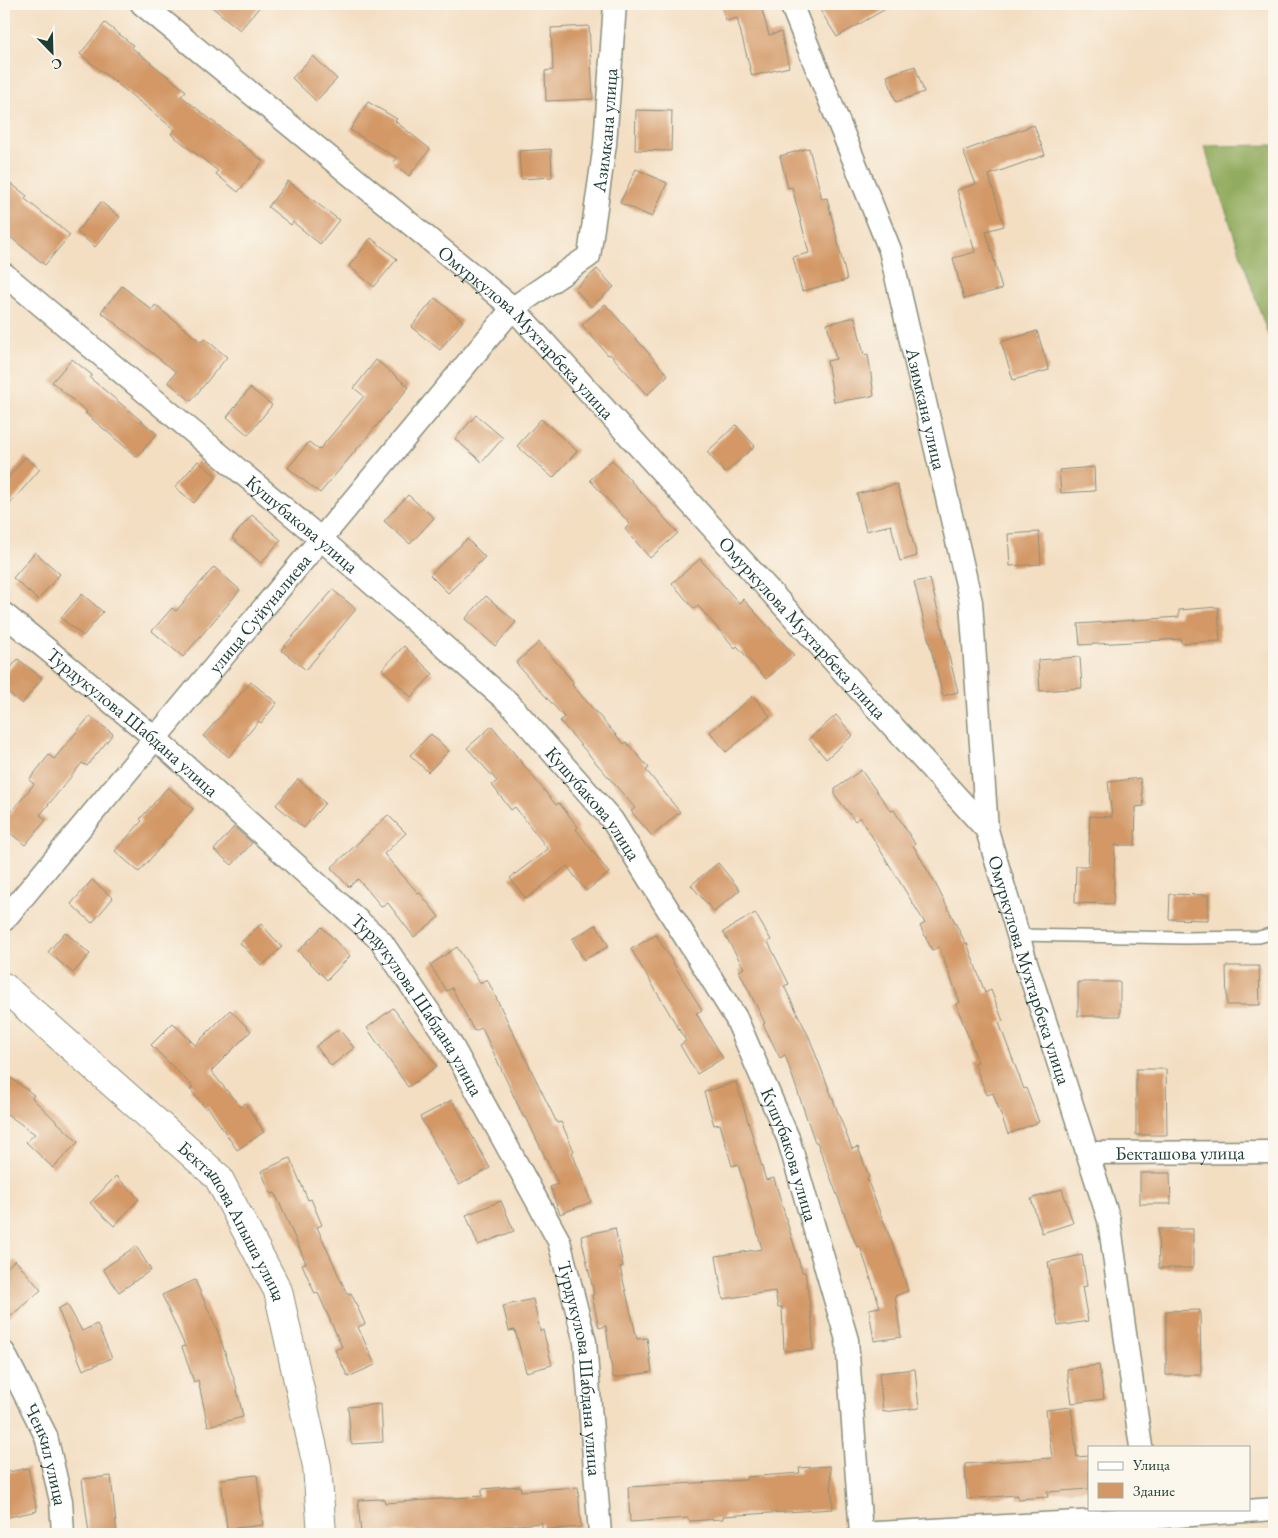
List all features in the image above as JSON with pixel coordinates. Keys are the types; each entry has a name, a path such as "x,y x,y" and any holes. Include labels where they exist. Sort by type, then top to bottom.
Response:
{"street":[{"name":"Омуркулова Мухтарбека улица","path":"142,4 513,308 987,830 1018,935 1110,1220 1140,1446"},
{"name":"Азимкана улица","path":"588,256 605,144 615,4"},
{"name":"Азимкана улица","path":"791,4 890,250 972,602 987,830"},
{"name":"улица Суйуналиева","path":"4,920 513,308 588,256"},
{"name":"Кушубакова улица","path":"4,274 321,539 509,704 612,820 736,1018 788,1138 846,1340 860,1534"},
{"name":"Турдукулова Шабдана улица","path":"4,614 155,738 381,941 451,1044 559,1241 585,1342 600,1534"},
{"name":"Бекташова Апыша улица","path":"4,987 218,1177 278,1290 318,1466 322,1534"},
{"name":"Бекташова улица","path":"1088,1153 1274,1152"},
{"name":"Ченкил улица","path":"4,1353 46,1436 61,1501 63,1534"},
{"path":"860,1534 1150,1521 1274,1508"}],"lane":[{"path":"1018,935 1184,938 1259,937 1274,934"}],"green space":[{"path":"1274,145 1274,353 1204,146"}],"building":[{"path":"208,4 262,4 240,30"},
{"path":"721,4 769,4 770,8 762,10 769,35 781,32 789,67 752,76 737,18 726,21"},
{"path":"831,4 894,4 837,37 820,10"},
{"path":"105,23 133,45 131,47 186,91 181,96 263,161 238,192 216,174 218,171 171,134 175,130 80,54"},
{"path":"589,26 593,99 546,101 545,71 553,70 551,28"},
{"path":"313,56 337,79 316,101 292,78"},
{"path":"915,66 924,92 896,102 887,76"},
{"path":"368,102 397,119 395,121 430,149 409,176 393,163 397,158 350,130"},
{"path":"636,110 672,111 671,151 635,150"},
{"path":"1034,125 1045,155 989,175 1004,226 986,231 1002,289 964,299 953,258 975,252 957,190 976,184 963,151"},
{"path":"809,148 822,199 827,198 847,280 802,291 793,257 809,253 792,187 788,188 780,156"},
{"path":"551,149 552,177 521,179 519,151"},
{"path":"636,169 667,183 652,217 620,203"},
{"path":"4,178 27,196 25,199 70,235 45,265 4,232"},
{"path":"288,181 339,220 320,244 293,222 291,225 268,207"},
{"path":"101,202 120,217 95,247 77,232"},
{"path":"371,238 397,259 374,287 349,266"},
{"path":"597,269 614,287 591,307 575,289"},
{"path":"122,286 152,310 155,305 201,342 204,338 227,357 191,401 168,382 176,372 101,312"},
{"path":"435,298 463,321 440,350 411,327"},
{"path":"605,304 668,375 647,395 582,325"},
{"path":"855,317 864,355 868,354 874,396 834,402 827,361 836,359 827,324"},
{"path":"1037,331 1049,370 1013,380 1001,342"},
{"path":"72,359 92,375 90,378 157,434 137,457 52,382"},
{"path":"376,360 409,387 320,493 288,468 309,442 319,450 364,396 354,388"},
{"path":"250,388 272,405 248,435 227,417"},
{"path":"476,415 503,438 482,462 455,439"},
{"path":"541,419 577,451 553,478 517,446"},
{"path":"736,425 755,446 725,473 707,452"},
{"path":"25,457 40,469 4,511 4,483"},
{"path":"612,460 678,533 650,558 625,529 630,524 590,480"},
{"path":"198,461 217,477 194,503 175,487"},
{"path":"1094,467 1095,491 1061,493 1059,470"},
{"path":"897,484 917,556 900,561 891,525 866,531 857,494"},
{"path":"408,495 434,518 410,544 384,521"},
{"path":"252,515 281,540 261,563 232,538"},
{"path":"1039,532 1041,564 1010,566 1008,534"},
{"path":"467,539 485,557 448,593 430,575"},
{"path":"35,552 60,574 38,600 13,578"},
{"path":"700,559 739,603 743,599 794,655 766,679 737,646 735,648 698,606 694,609 672,583"},
{"path":"214,567 240,590 183,657 152,631 172,608 176,611"},
{"path":"930,579 958,692 943,696 914,582"},
{"path":"333,590 356,609 306,670 281,650"},
{"path":"82,594 103,612 83,636 61,618"},
{"path":"486,596 516,622 495,646 465,619"},
{"path":"1218,607 1220,641 1181,643 1181,639 1080,645 1078,624 1179,617 1179,610"},
{"path":"539,642 574,683 572,685 624,744 626,742 649,768 646,770 680,812 652,836 631,811 635,808 560,721 564,717 516,663"},
{"path":"404,646 433,674 411,697 382,669"},
{"path":"1080,657 1082,688 1040,691 1038,660"},
{"path":"18,659 42,678 22,704 4,689 4,676"},
{"path":"251,682 277,703 229,757 203,736"},
{"path":"753,696 770,716 726,752 710,732"},
{"path":"836,715 853,735 826,759 809,739"},
{"path":"90,716 113,734 87,766 82,763 40,815 46,820 25,845 4,828 4,821 34,784 29,780 49,755 54,759"},
{"path":"492,726 556,805 559,803 578,827 576,829 609,873 586,891 567,866 526,899 510,878 548,849 515,807 511,810 492,785 497,781 467,748"},
{"path":"431,734 449,751 428,772 410,755"},
{"path":"861,770 891,811 894,810 915,844 913,845 967,943 985,993 991,990 1003,1021 999,1023 1024,1089 1026,1088 1039,1122 1008,1134 993,1093 987,1095 974,1063 978,1062 956,1004 960,1002 939,947 932,950 920,926 925,923 860,817 855,821 835,795 835,789"},
{"path":"1140,778 1144,806 1136,807 1135,845 1115,845 1113,904 1075,903 1076,866 1088,866 1090,816 1112,817 1108,782"},
{"path":"298,779 325,803 304,828 276,805"},
{"path":"168,787 193,809 139,872 115,851 142,821 140,819"},
{"path":"388,815 406,833 384,854 439,917 414,937 388,903 382,907 358,879 349,887 331,868"},
{"path":"234,827 252,843 232,865 214,850"},
{"path":"718,863 740,890 714,912 691,885"},
{"path":"92,880 113,898 92,923 71,904"},
{"path":"1170,894 1208,895 1208,920 1169,919"},
{"path":"755,913 771,940 768,942 789,984 784,986 809,1037 852,1149 858,1147 869,1177 867,1179 899,1261 908,1291 895,1296 901,1337 874,1341 869,1309 880,1307 860,1246 857,1247 817,1142 815,1142 785,1055 780,1058 739,971 744,968 723,932"},
{"path":"261,924 282,947 262,966 240,943"},
{"path":"596,925 609,946 584,960 572,939"},
{"path":"322,927 350,956 327,980 298,951"},
{"path":"65,932 90,954 73,973 48,952"},
{"path":"656,935 702,1010 696,1013 723,1058 697,1074 680,1045 686,1041 631,949"},
{"path":"457,947 480,983 487,979 557,1123 561,1122 574,1151 572,1152 591,1202 560,1214 550,1187 558,1184 526,1117 524,1118 482,1028 474,1031 452,988 447,991 430,965"},
{"path":"1226,966 1259,966 1260,1005 1227,1005"},
{"path":"1078,982 1120,982 1120,1016 1078,1016"},
{"path":"393,1008 437,1066 408,1087 367,1028"},
{"path":"230,1010 251,1031 211,1071 240,1107 245,1103 264,1132 237,1150 208,1107 206,1109 190,1089 193,1087 151,1045 173,1023 195,1045"},
{"path":"339,1029 354,1048 331,1066 316,1046"},
{"path":"1136,1069 1166,1069 1167,1135 1136,1135"},
{"path":"4,1073 34,1095 32,1098 78,1142 53,1168 26,1142 35,1134 4,1112"},
{"path":"736,1082 766,1180 774,1178 802,1272 805,1272 812,1321 813,1350 784,1351 782,1307 778,1308 775,1291 723,1299 716,1256 762,1249 738,1164 732,1166 720,1124 714,1125 704,1092"},
{"path":"452,1100 490,1168 459,1185 420,1117"},
{"path":"290,1158 308,1200 311,1199 322,1225 317,1227 347,1294 351,1293 365,1324 358,1327 375,1365 348,1377 335,1350 342,1347 318,1293 315,1294 302,1264 306,1263 275,1193 271,1194 261,1171"},
{"path":"1140,1173 1170,1173 1171,1204 1140,1204"},
{"path":"116,1176 139,1199 114,1226 90,1203"},
{"path":"1062,1189 1073,1223 1042,1233 1031,1199"},
{"path":"501,1201 514,1231 478,1245 466,1215"},
{"path":"615,1228 623,1266 620,1267 637,1339 647,1338 652,1372 613,1378 606,1326 599,1328 592,1295 594,1294 581,1236"},
{"path":"1158,1229 1193,1229 1193,1268 1159,1268"},
{"path":"136,1246 151,1270 119,1292 103,1269"},
{"path":"1082,1255 1087,1286 1082,1287 1088,1321 1058,1326 1048,1262"},
{"path":"15,1260 41,1290 4,1322 4,1270"},
{"path":"195,1280 218,1332 236,1385 243,1417 208,1426 198,1380 194,1382 182,1347 185,1346 162,1295"},
{"path":"533,1299 540,1331 543,1330 552,1365 526,1372 515,1330 509,1331 503,1306"},
{"path":"67,1304 82,1331 97,1324 112,1358 83,1370 58,1309"},
{"path":"1200,1310 1201,1375 1166,1375 1166,1311"},
{"path":"1099,1365 1104,1399 1072,1403 1067,1369"},
{"path":"915,1369 919,1408 883,1412 879,1373"},
{"path":"381,1404 383,1442 351,1444 348,1407"},
{"path":"1071,1407 1077,1457 1088,1456 1088,1489 1047,1492 1048,1497 1018,1499 1017,1495 967,1499 965,1464 1052,1458 1046,1410"},
{"path":"830,1466 833,1509 723,1516 723,1519 689,1521 688,1518 630,1522 628,1487 746,1480 746,1477 800,1473 799,1468"},
{"path":"28,1468 37,1511 4,1518 4,1473"},
{"path":"257,1475 263,1525 227,1529 221,1479"},
{"path":"111,1476 117,1534 89,1534 82,1479"},
{"path":"520,1486 521,1491 578,1487 581,1527 542,1530 542,1523 416,1533 416,1531 361,1534 358,1500 384,1499 385,1503 482,1496 482,1489"}]}
